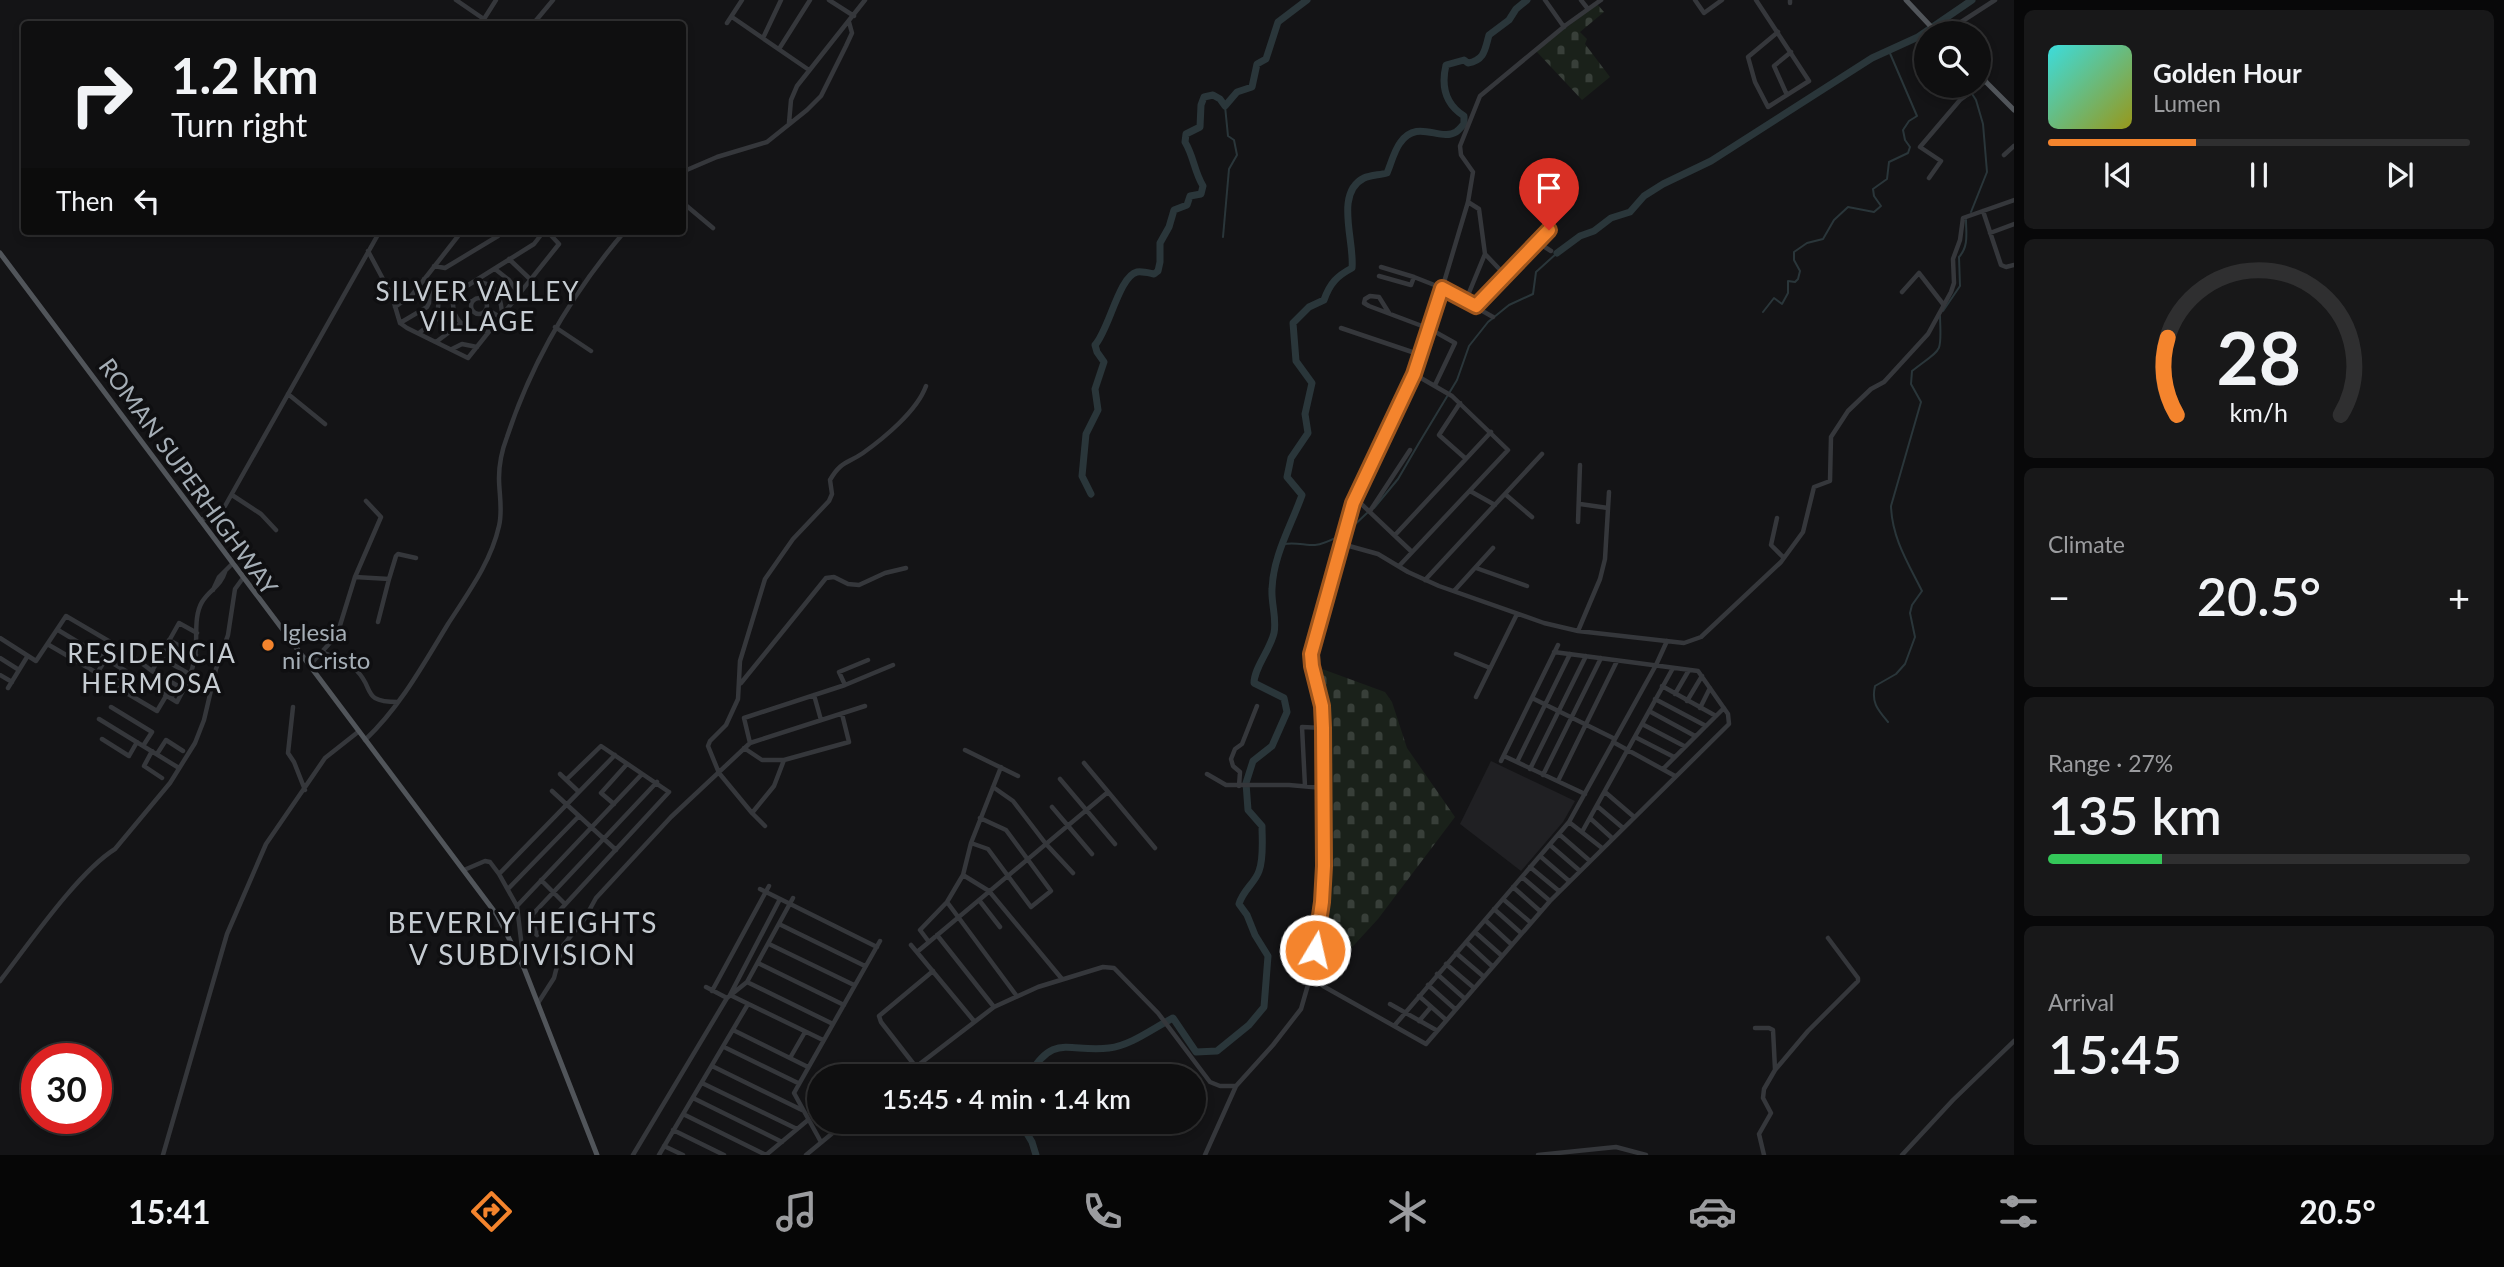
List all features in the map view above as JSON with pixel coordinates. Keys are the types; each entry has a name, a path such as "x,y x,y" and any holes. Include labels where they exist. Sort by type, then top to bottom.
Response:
{"main road":[{"path":"1906,0 1925,21"},
{"path":"1991,87 2014,110"},
{"name":"ROMAN SUPERHIGHWAY","path":"0,253 497,915 524,968 597,1155"}],"street":[{"path":"456,0 487,21"},
{"path":"484,19 496,0"},
{"path":"536,21 553,0"},
{"path":"727,23 743,0"},
{"path":"763,38 781,0"},
{"path":"779,49 810,0"},
{"path":"829,0 854,16"},
{"path":"789,123 791,100 797,86 865,0"},
{"path":"1545,0 1564,27"},
{"path":"1581,0 1588,9"},
{"path":"1205,1155 1236,1086 1301,1009 1312,971 1322,902 1323,728 1322,706 1311,654 1355,498 1414,374 1468,202 1473,172 1459,150 1476,102 1489,88 1601,0"},
{"path":"1695,0 1704,13 1722,0"},
{"path":"1756,0 1778,32 1809,81 1768,107 1755,82 1748,57 1778,32"},
{"path":"1963,21 1995,0"},
{"path":"732,17 809,71"},
{"path":"686,170 717,157 759,146 807,110 821,96 849,40 852,33 849,22"},
{"path":"1787,95 1774,66 1791,52"},
{"path":"1929,178 1941,162 1920,147 1949,111 1964,98"},
{"path":"2004,155 2014,146"},
{"path":"1342,544 1378,554 1426,580 1544,623 1578,631 1684,643 1701,637 1784,558 1802,532 1814,487 1830,481 1831,437 1848,411 1871,389 1884,382 1928,334 1954,283 1953,260 1960,240 1962,221 1967,215 2014,200"},
{"path":"1466,300 1485,254 1479,209 1468,202"},
{"path":"686,205 713,228"},
{"path":"1983,211 2001,265 2014,265"},
{"path":"1990,233 2014,224"},
{"path":"1476,306 1549,230"},
{"path":"200,520 218,513 232,495 377,235"},
{"path":"395,307 427,280 434,266 459,235"},
{"path":"434,266 445,268 496,235"},
{"path":"454,294 534,244 542,235"},
{"path":"368,250 400,323 468,358 559,244 550,235"},
{"path":"365,740 399,702 469,594 490,552 501,514 499,475 502,452 528,385 555,327 576,293 622,235"},
{"path":"1537,242 1551,251"},
{"path":"1485,254 1504,275"},
{"path":"509,259 531,280"},
{"path":"1381,267 1442,288 1493,317"},
{"path":"495,269 509,281 519,295"},
{"path":"1902,292 1916,273 1919,273 1943,304"},
{"path":"1379,276 1411,285 1414,277"},
{"path":"427,280 471,302"},
{"path":"400,323 429,303 427,280"},
{"path":"472,282 494,287 499,293 501,315"},
{"path":"419,333 437,319 440,287"},
{"path":"454,294 453,311 460,324 471,329 488,331"},
{"path":"1389,313 1379,297 1370,296 1365,299 1365,304 1430,329 1455,342 1435,385"},
{"path":"478,298 484,299 486,309 482,314 475,314 471,310 471,302 478,298"},
{"path":"486,309 501,315"},
{"path":"436,342 460,324"},
{"path":"555,327 591,351"},
{"path":"1341,328 1421,355"},
{"path":"452,349 462,344 477,347"},
{"path":"1399,565 1508,450 1460,403 1414,374"},
{"path":"765,826 719,773 709,744 730,719 738,699 741,655 769,570 793,539 829,501 832,494 830,480 842,464 864,452 904,418 919,402 926,386"},
{"path":"288,394 325,424"},
{"path":"1460,403 1439,435 1465,458"},
{"path":"1395,535 1491,432"},
{"path":"1370,511 1410,450"},
{"path":"1426,580 1542,454"},
{"path":"1578,522 1580,465"},
{"path":"1470,491 1495,505"},
{"path":"1578,631 1600,579 1605,559 1609,492"},
{"path":"1505,494 1532,517"},
{"path":"232,495 261,514 276,530"},
{"path":"1355,498 1412,552"},
{"path":"310,665 337,635 355,577 381,517 366,501"},
{"path":"1580,504 1608,508"},
{"path":"1777,518 1771,545 1784,558"},
{"path":"1454,591 1493,548"},
{"path":"378,622 396,556 398,554 416,558"},
{"path":"58,630 177,702 191,675 198,613 202,602 218,587 232,564"},
{"path":"740,683 826,578 834,577 848,584 859,585 885,573 906,568"},
{"path":"1476,568 1527,586"},
{"path":"355,577 388,579"},
{"path":"0,981 72,891 104,856 115,849 170,783 195,743 228,635 236,589 243,579"},
{"path":"1476,697 1517,614"},
{"path":"0,638 36,662 66,617 124,650 178,686 157,711 113,685 122,670"},
{"path":"152,671 179,624 197,633"},
{"path":"169,640 195,655"},
{"path":"1394,1026 1569,822 1667,641"},
{"path":"49,645 97,673 106,659"},
{"path":"1558,645 1502,759 1517,762 1585,794"},
{"path":"115,664 124,650"},
{"path":"323,652 358,671 374,698 384,702 399,702"},
{"path":"1312,971 1324,986 1426,1044 1540,911 1633,816 1729,724 1728,714 1698,671 1554,652"},
{"path":"1456,654 1490,668"},
{"path":"1517,762 1570,654"},
{"path":"1530,769 1586,656"},
{"path":"8,688 27,657"},
{"path":"160,657 191,675"},
{"path":"0,658 19,670"},
{"path":"1544,775 1601,658"},
{"path":"845,685 839,672 868,660"},
{"path":"1558,781 1617,660"},
{"path":"750,743 744,718 845,685 893,665"},
{"path":"1582,832 1673,667"},
{"path":"1675,694 1689,670"},
{"path":"0,675 12,682"},
{"path":"1688,701 1702,676"},
{"path":"1662,686 1716,716"},
{"path":"1700,708 1710,688"},
{"path":"814,695 821,720"},
{"path":"1532,698 1585,724 1675,776"},
{"path":"1656,699 1706,726"},
{"path":"538,1003 554,978 562,947 585,918 596,898 671,817 744,748 750,743 866,706"},
{"path":"1242,786 1240,772 1233,766 1231,759 1235,748 1242,744 1257,706"},
{"path":"111,707 152,732 144,746"},
{"path":"293,707 288,753 305,790"},
{"path":"1663,769 1724,708"},
{"path":"1649,711 1695,736"},
{"path":"744,748 762,760 784,760 849,742 842,714"},
{"path":"99,719 179,768"},
{"path":"1642,724 1685,747"},
{"path":"1305,786 1302,727 1323,728"},
{"path":"163,1155 227,934 266,844 325,758 358,732"},
{"path":"1635,737 1674,757"},
{"path":"102,739 129,756 137,742"},
{"path":"162,778 144,766 154,753 166,740 183,751"},
{"path":"566,780 601,746 657,782 669,792 537,935 532,915 657,782"},
{"path":"965,750 1018,776"},
{"path":"499,874 615,755"},
{"path":"752,813 774,786 784,760"},
{"path":"1084,763 1155,848"},
{"path":"614,804 601,793 628,764"},
{"path":"929,942 920,930 947,902 963,875 971,842 1001,767"},
{"path":"560,774 579,792"},
{"path":"517,906 642,774"},
{"path":"1207,774 1226,785 1323,788"},
{"path":"1060,779 1115,844"},
{"path":"993,788 1013,801 1046,844 1073,873"},
{"path":"552,791 616,850"},
{"path":"917,952 1108,792"},
{"path":"1605,792 1633,816"},
{"path":"1597,806 1623,828"},
{"path":"1052,807 1092,854"},
{"path":"508,889 579,816"},
{"path":"971,842 988,849 1031,907 1051,891 1006,830 980,818"},
{"path":"1591,819 1612,838"},
{"path":"1569,822 1602,848"},
{"path":"1559,834 1590,861"},
{"path":"1550,845 1580,871"},
{"path":"1540,856 1569,881"},
{"path":"464,870 485,861 499,874 517,906 524,968"},
{"path":"1531,867 1559,891"},
{"path":"963,875 989,891 1062,979"},
{"path":"1522,877 1550,901"},
{"path":"541,880 565,904"},
{"path":"1513,887 1540,911"},
{"path":"760,889 768,889 780,899 878,944 810,1064"},
{"path":"712,991 768,889"},
{"path":"729,996 747,982 793,898"},
{"path":"633,1155 729,996 780,899"},
{"path":"1503,899 1530,922"},
{"path":"978,900 1000,927"},
{"path":"947,902 1016,995"},
{"path":"1494,909 1521,933"},
{"path":"1485,920 1511,944"},
{"path":"779,924 865,966"},
{"path":"1475,932 1502,955"},
{"path":"937,935 994,1007"},
{"path":"1764,1155 1759,1134 1771,1113 1763,1098 1764,1089 1775,1070 1808,1031 1858,978 1828,938"},
{"path":"1466,942 1492,965"},
{"path":"769,944 854,985"},
{"path":"911,945 974,1021"},
{"path":"1456,953 1483,976"},
{"path":"758,963 844,1005"},
{"path":"1446,964 1473,988"},
{"path":"920,1064 974,1021 1016,995 1103,967 1114,968 1158,1013 1210,1082 1220,1086 1236,1086"},
{"path":"914,1064 879,1016 933,971"},
{"path":"1437,974 1464,998"},
{"path":"747,982 833,1024"},
{"path":"1428,985 1455,1009"},
{"path":"706,987 823,1040"},
{"path":"1419,996 1445,1019"},
{"path":"659,1155 748,1004"},
{"path":"1390,1004 1436,1030"},
{"path":"1419,1021 1431,1007"},
{"path":"1755,1028 1773,1030 1775,1070"},
{"path":"733,1030 807,1066"},
{"path":"790,1058 805,1032"},
{"path":"1902,1155 1953,1100 2014,1041"},
{"path":"723,1047 798,1083"},
{"path":"712,1066 803,1111"},
{"path":"807,1069 794,1093 807,1118"},
{"path":"702,1083 797,1129"},
{"path":"692,1098 782,1142"},
{"path":"683,1114 766,1155 807,1121"},
{"path":"673,1130 724,1155"},
{"path":"816,1134 821,1142"},
{"path":"806,1155 831,1134"},
{"path":"638,1146 641,1155"},
{"path":"664,1146 682,1155"},
{"path":"1538,1155 1616,1147 1646,1155"}],"shaded area":[{"path":"1491,761 1575,801 1563,822 1521,871 1460,824"}],"green space":[{"path":"1597,4 1604,12 1580,32 1587,39 1585,44 1610,77 1582,100 1536,51"},
{"path":"1314,666 1385,692 1392,702 1407,748 1455,817 1378,919 1321,981 1313,973 1324,792 1323,704"}],"waterway":[{"path":"1091,494 1082,476 1086,434 1098,410 1095,389 1104,362 1095,345 1125,283 1137,272 1154,274 1158,271 1160,243 1174,210 1187,205 1190,196 1201,194 1203,186 1185,142 1186,134 1200,127 1204,97 1213,95 1225,106 1237,92 1252,87 1257,64 1266,59 1278,22 1307,0"},
{"path":"1037,1064 1046,1054 1063,1047 1095,1049 1118,1046 1173,1018 1196,1052 1217,1051 1249,1025 1264,1007 1268,956 1239,904 1257,875 1262,854 1262,826 1248,810 1246,783 1253,761 1272,746 1287,712 1284,698 1254,683 1274,633 1272,589 1276,565 1302,495 1287,477 1291,458 1308,433 1305,414 1312,383 1296,361 1293,323 1309,307 1324,300 1335,281 1352,268 1348,206 1355,185 1366,177 1387,173 1398,146 1414,132 1450,134 1464,124 1464,116 1452,106 1446,94 1446,65 1464,60 1468,63 1474,62 1478,59 1489,35 1509,20 1516,9 1527,0"},
{"path":"1557,253 1611,218 1630,212 1644,196 1663,184 1711,161 1872,58 1918,37 1972,0"},
{"path":"1763,312 1774,298 1782,304 1788,293 1788,281 1795,282 1798,279 1800,271 1794,260 1794,252 1807,243 1823,239 1834,220 1848,207 1874,212 1881,206 1873,189 1887,179 1889,162 1908,153 1910,147 1903,130 1909,121 1917,116 1889,51"},
{"path":"1971,212 1987,172 1983,124 1975,98"},
{"path":"1223,237 1229,169 1237,155 1234,140 1228,136 1225,106"},
{"path":"1943,311 1960,286 1959,257 1966,244 1966,220"},
{"path":"1374,508 1398,479 1457,380 1469,346 1488,322 1509,305 1533,294 1536,272 1557,253"},
{"path":"1888,722 1875,702 1875,686 1896,674 1905,664 1915,637 1910,613 1922,591 1898,540 1891,506 1921,402 1911,384 1912,371 1938,349 1941,338 1940,316"},
{"path":"1348,531 1367,513"},
{"path":"1284,544 1319,544 1343,534"},
{"path":"1027,1134 1036,1155"}],"place":[{"name":"Iglesia ni Cristo","path":"268,645"}],"district":[{"name":"SILVER VALLEY VILLAGE","path":"478,306"},
{"name":"RESIDENCIA HERMOSA","path":"152,668"},
{"name":"BEVERLY HEIGHTS V SUBDIVISION","path":"523,938"}],"route":[{"path":"1315,950 1324,866 1323,728 1321,696 1311,654 1353,503 1414,374 1442,288 1476,306 1549,230"}]}
